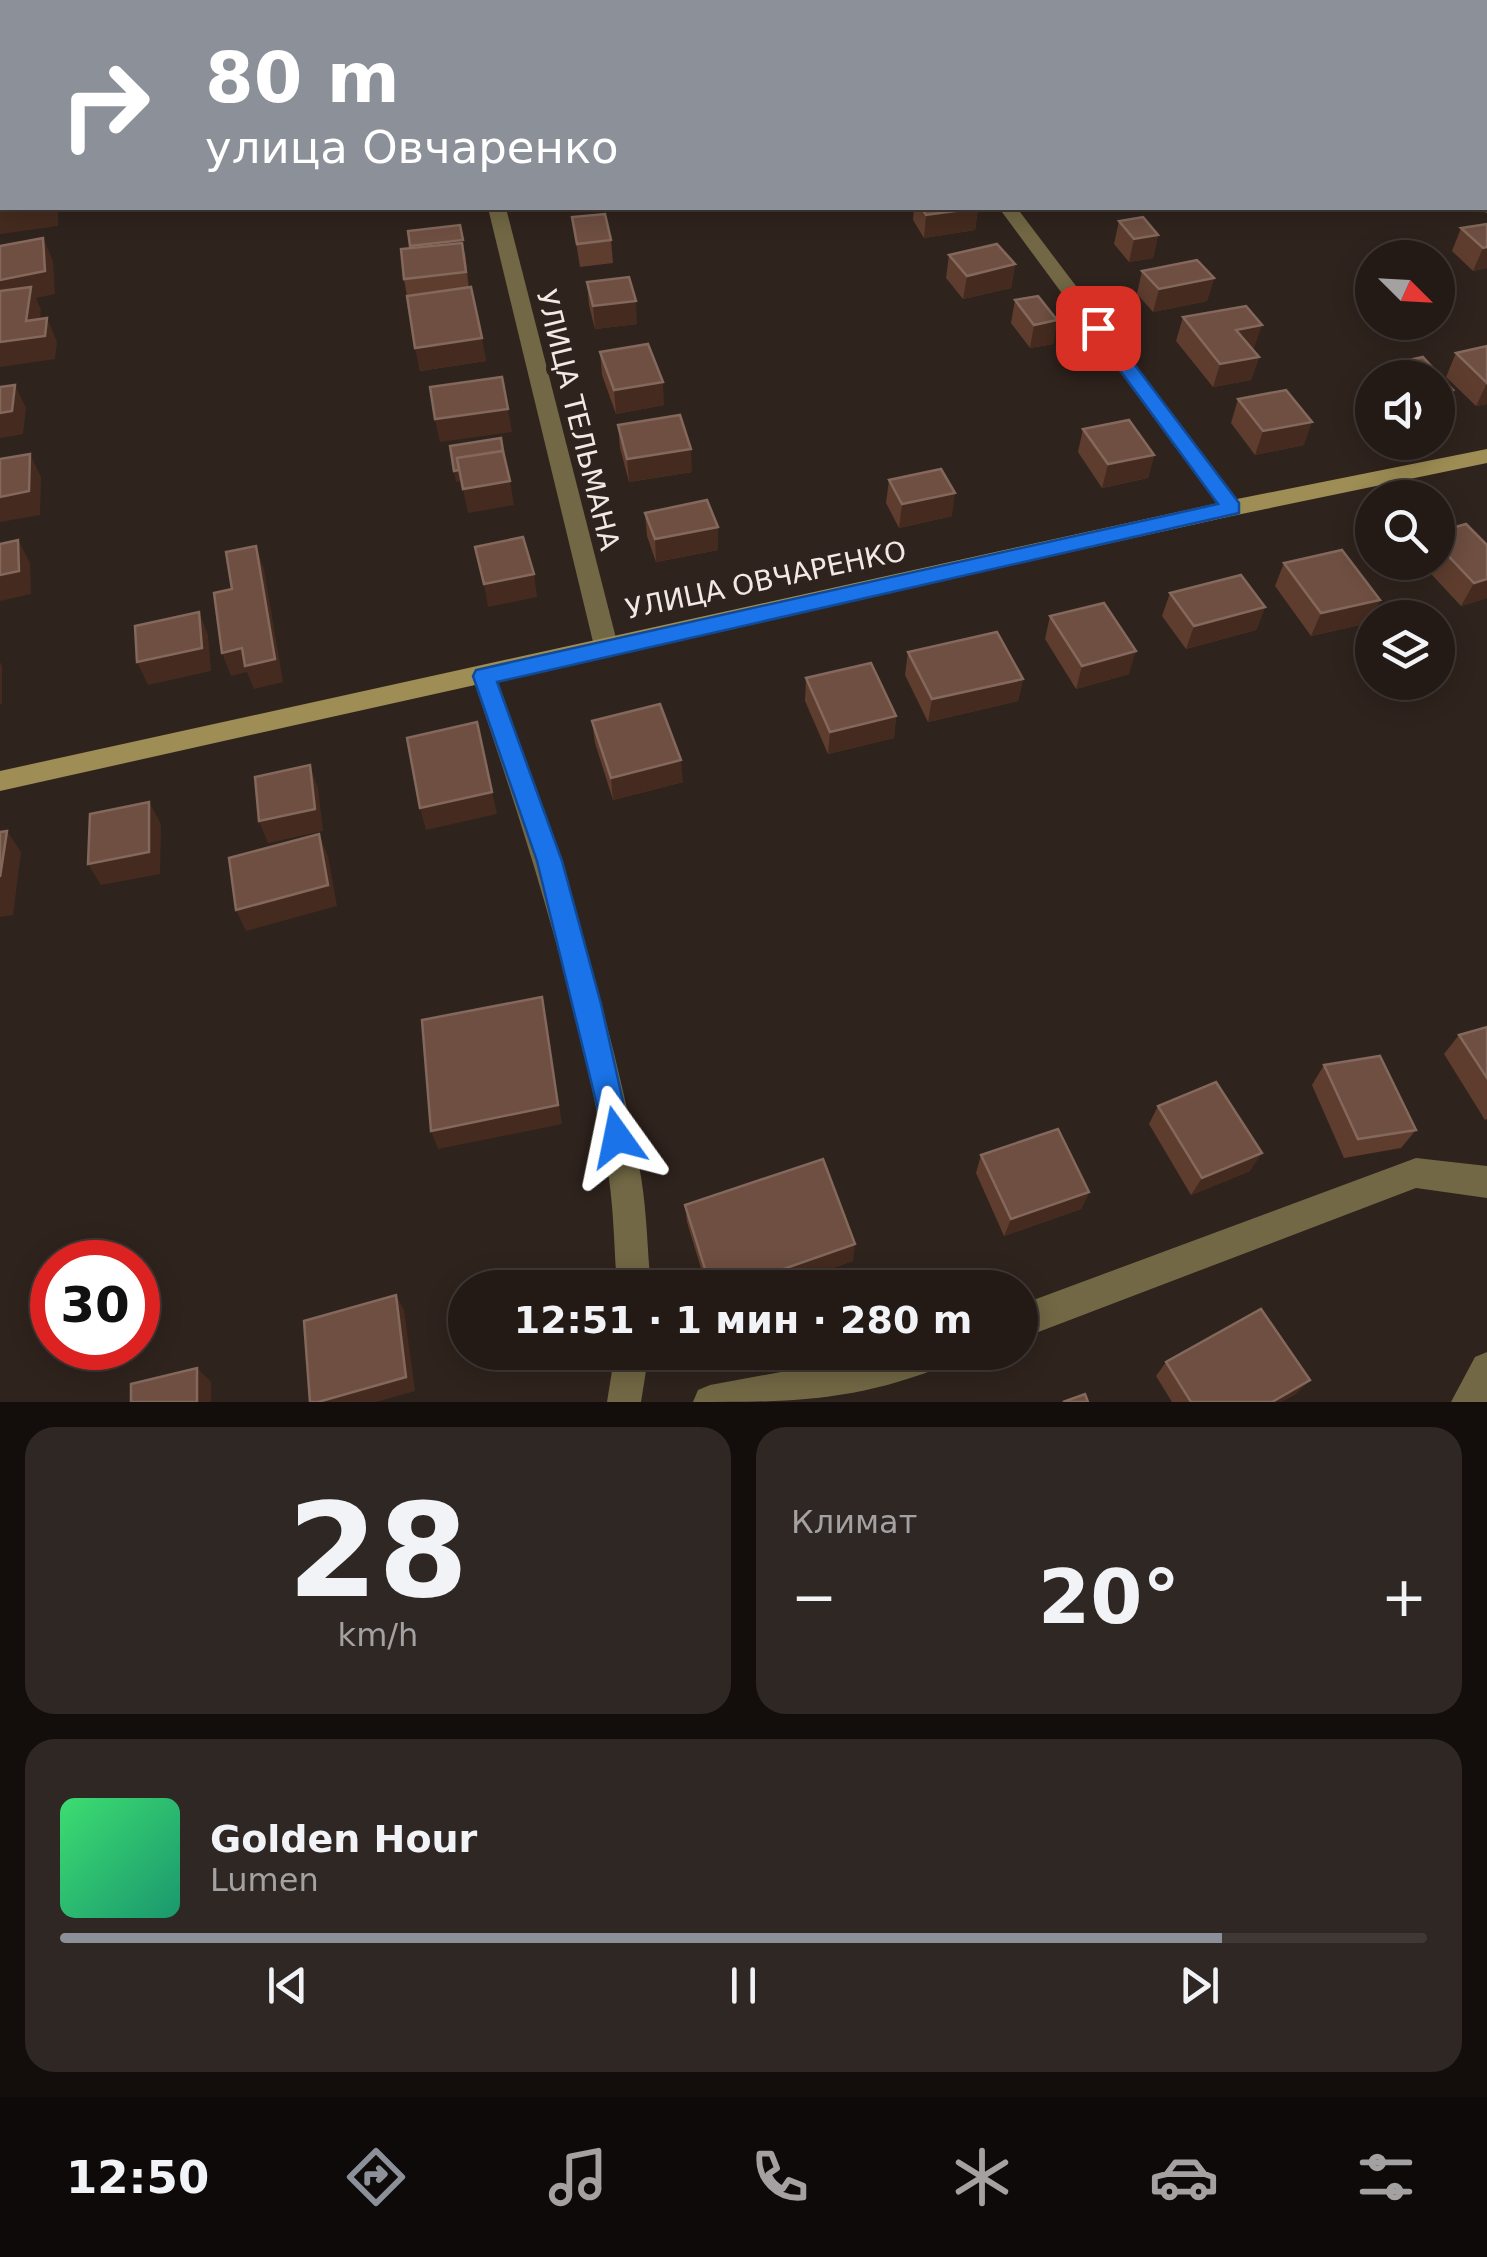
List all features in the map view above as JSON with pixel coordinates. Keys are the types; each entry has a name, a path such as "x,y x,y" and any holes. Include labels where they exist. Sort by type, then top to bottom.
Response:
{"street":[{"name":"УЛИЦА ТЕЛЬМАНА","path":"497,210 606,646"},
{"path":"1009,210 1232,508"},
{"name":"УЛИЦА ОВЧАРЕНКО","path":"0,781 1232,508 1487,456"},
{"path":"484,676 550,861 588,1004 624,1170 632,1270"},
{"path":"1038,1315 1416,1173 1487,1182"},
{"path":"1468,1402 1487,1369"},
{"path":"624,1402 629,1370"},
{"path":"710,1402 890,1370"}],"building":[{"path":"923,210 962,210 926,215"},
{"path":"605,214 611,240 577,244 572,217"},
{"path":"1143,217 1158,235 1134,239 1119,221"},
{"path":"1487,224 1487,247 1483,248 1461,228"},
{"path":"460,225 463,240 410,246 408,231"},
{"path":"43,238 45,271 0,280 0,246"},
{"path":"462,243 466,272 404,279 401,249"},
{"path":"997,244 1015,264 967,276 949,255"},
{"path":"1197,260 1214,278 1159,289 1142,271"},
{"path":"629,277 636,301 593,306 587,282"},
{"path":"31,287 26,321 47,318 45,336 0,342 0,291"},
{"path":"471,287 482,338 415,348 407,296"},
{"path":"1038,296 1057,320 1034,325 1015,300"},
{"path":"1246,306 1262,325 1236,330 1259,357 1220,364 1183,317"},
{"path":"648,344 663,382 614,390 600,352"},
{"path":"1487,346 1487,383 1456,353"},
{"path":"502,377 508,409 435,419 430,387"},
{"path":"15,385 12,411 0,413 0,387"},
{"path":"1286,390 1312,422 1263,431 1238,399"},
{"path":"680,415 691,449 627,459 618,425"},
{"path":"1129,420 1154,455 1108,464 1083,429"},
{"path":"501,438 503,451 457,458 459,470 454,471 450,446"},
{"path":"503,451 510,481 463,489 457,458"},
{"path":"30,454 29,491 0,497 0,459"},
{"path":"941,469 955,493 902,504 889,480"},
{"path":"707,500 718,527 655,539 645,513"},
{"path":"1466,524 1487,545 1487,579 1474,583 1455,563 1455,527"},
{"path":"523,537 534,574 484,584 475,547"},
{"path":"18,540 19,571 0,575 0,544"},
{"path":"256,546 275,659 245,666 242,648 222,653 214,593 232,589 226,552"},
{"path":"1342,550 1355,567 1355,580 1365,580 1380,600 1355,600 1355,606 1321,613 1284,563"},
{"path":"1241,575 1265,607 1194,626 1170,593"},
{"path":"1104,603 1136,651 1082,666 1050,616"},
{"path":"199,612 202,648 137,662 135,626"},
{"path":"997,632 1023,679 932,699 908,652"},
{"path":"871,663 896,716 830,732 806,678"},
{"path":"660,704 681,760 611,778 592,721"},
{"path":"477,722 492,792 420,808 407,738"},
{"path":"310,765 315,809 259,821 255,777"},
{"path":"149,802 149,852 88,864 90,814"},
{"path":"7,831 0,877 0,832"},
{"path":"319,834 328,885 236,910 229,858"},
{"path":"542,997 558,1105 431,1131 422,1020"},
{"path":"1487,1027 1487,1078 1459,1035"},
{"path":"1380,1056 1416,1130 1358,1139 1324,1065"},
{"path":"1216,1082 1262,1153 1202,1178 1158,1106"},
{"path":"1058,1129 1089,1192 1011,1219 981,1155"},
{"path":"823,1159 855,1244 781,1270 705,1270 685,1205"},
{"path":"396,1295 406,1377 310,1402 304,1321"},
{"path":"1261,1309 1310,1380 1272,1402 1191,1402 1166,1362"},
{"path":"197,1368 197,1402 131,1402 131,1384"},
{"path":"1085,1394 1088,1402 1063,1402"}],"route":[{"path":"617,1137 588,1004 550,861 484,676 1232,508 1098,328"}]}
